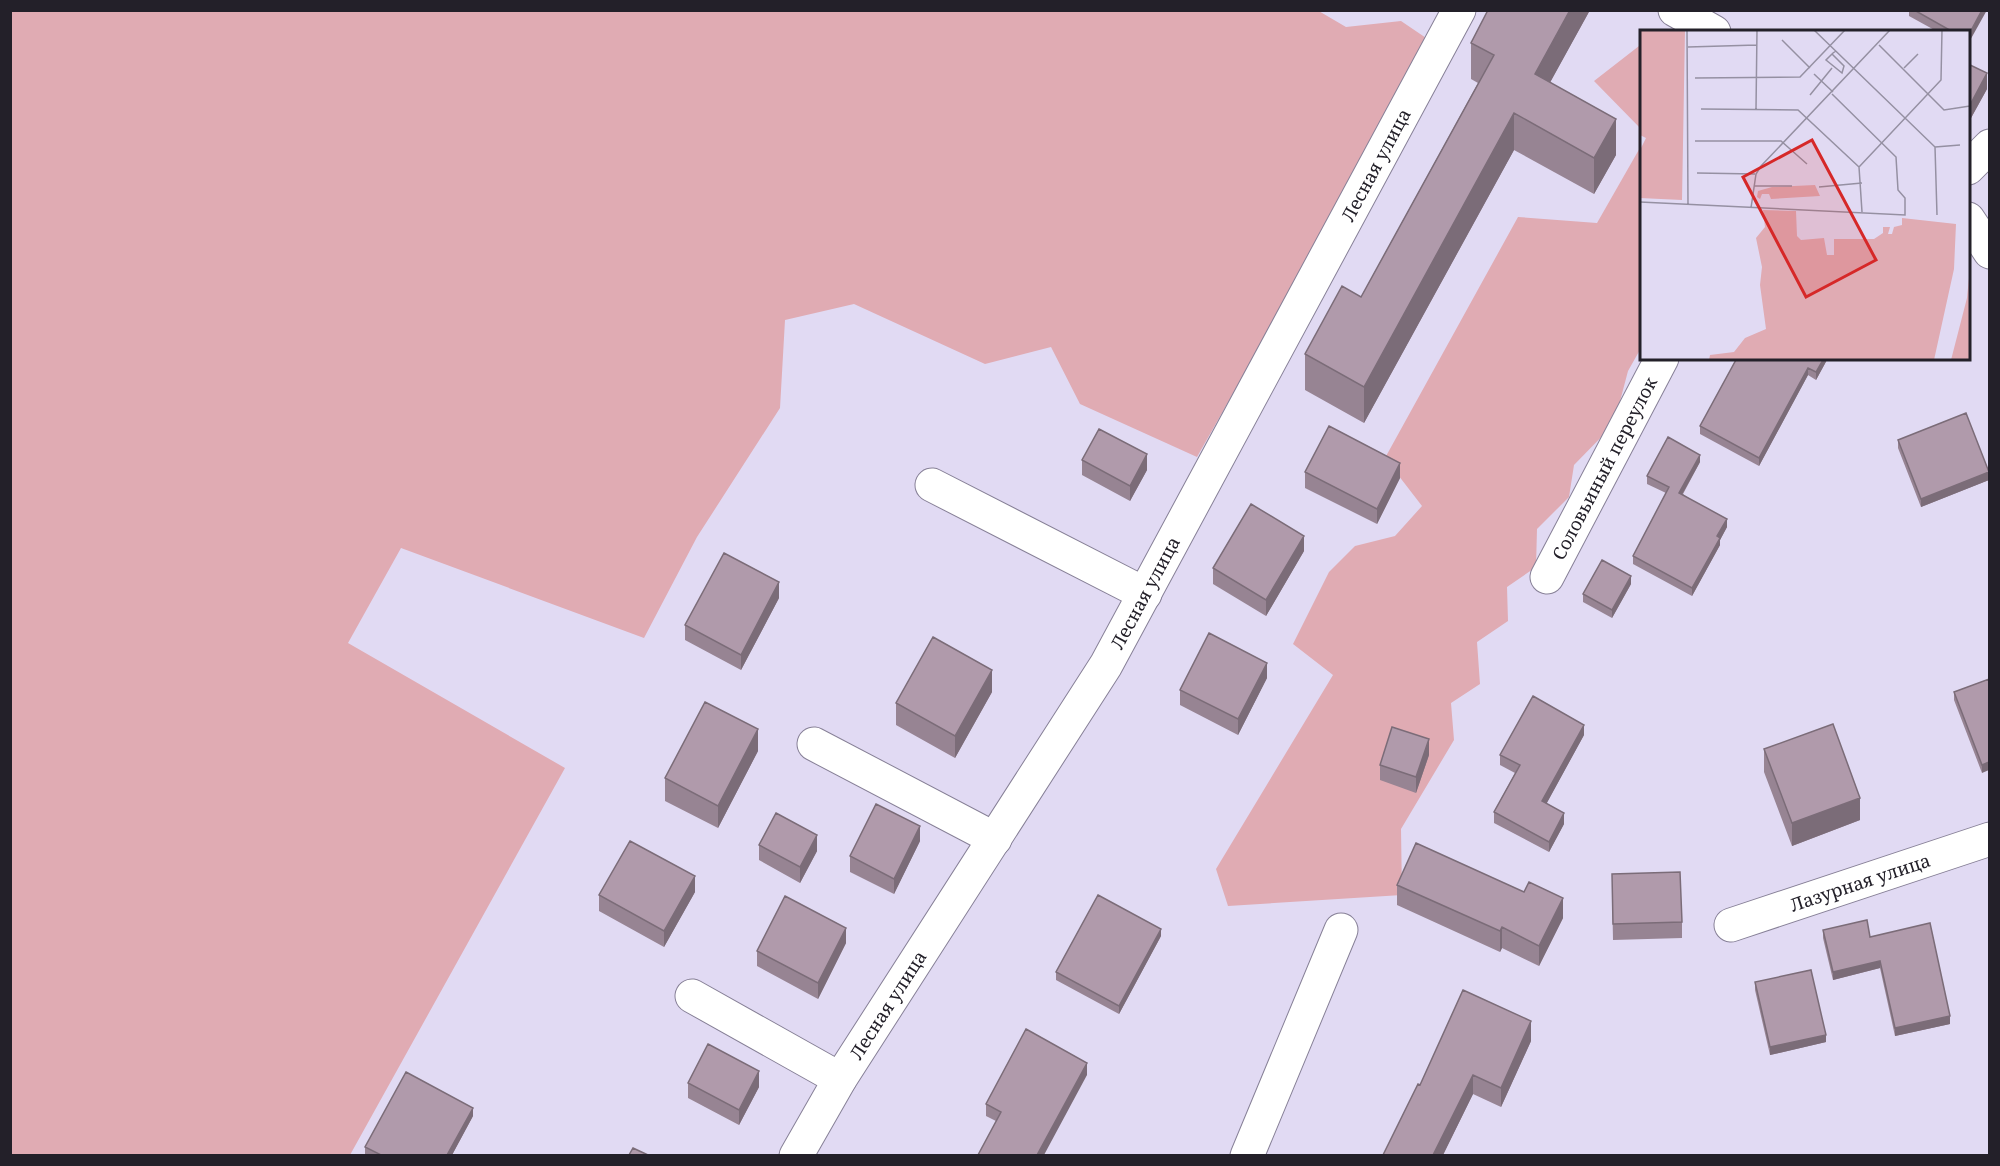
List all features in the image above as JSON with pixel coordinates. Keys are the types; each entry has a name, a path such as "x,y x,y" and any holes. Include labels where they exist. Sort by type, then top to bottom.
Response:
{"street":[{"name":"Лесная улица","path":"796,1155 840,1079 1106,666 1459,10"},
{"path":"1675,10 1710,30"},
{"path":"1970,166 1989,146"},
{"path":"1970,222 1989,252"},
{"name":"Соловьиный переулок","path":"1547,577 1661,360"},
{"path":"932,485 1145,594"},
{"path":"814,744 994,839"},
{"name":"Лазурная улица","path":"1731,925 1989,839"},
{"path":"1248,1155 1341,930"},
{"path":"692,996 840,1079"}],"shaded area":[{"path":"1317,10 1346,27 1401,21 1432,42 1197,457 1080,404 1051,347 985,364 854,304 785,320 780,408 697,537 644,638 401,548 348,643 565,768 350,1155 11,1156 10,11"},
{"path":"1640,47 1640,128 1594,81"},
{"path":"1640,148 1640,350 1628,371 1614,424 1574,465 1569,497 1537,529 1536,567 1507,587 1508,621 1477,642 1480,684 1451,703 1454,740 1401,829 1402,895 1228,906 1216,869 1333,675 1293,644 1329,572 1355,546 1395,536 1422,506 1385,458 1518,217 1597,223"}],"building":[{"path":"1488,10 1570,10 1535,74 1616,119 1594,158 1514,113 1364,387 1305,354 1342,286 1361,297 1494,55 1471,43"},
{"path":"1914,10 1982,10 1970,32 1970,30 1949,30"},
{"path":"1970,65 1987,73 1970,103"},
{"path":"1736,360 1823,360 1816,372 1808,368 1759,458 1700,426"},
{"path":"1966,413 1989,472 1921,499 1898,440"},
{"path":"1329,426 1400,463 1377,509 1305,472"},
{"path":"1099,429 1147,454 1130,486 1082,460"},
{"path":"1668,437 1700,455 1679,493 1727,519 1717,536 1720,538 1692,588 1633,556 1669,487 1647,476"},
{"path":"1251,504 1304,536 1266,600 1213,568"},
{"path":"724,553 779,582 741,655 685,625"},
{"path":"1602,560 1631,576 1612,610 1583,594"},
{"path":"1209,633 1267,663 1238,719 1180,690"},
{"path":"933,637 992,670 955,736 896,703"},
{"path":"1989,679 1989,762 1982,765 1954,692"},
{"path":"1533,696 1584,725 1542,801 1564,813 1549,842 1494,812 1520,765 1500,755"},
{"path":"705,702 758,729 718,806 665,778"},
{"path":"1833,724 1860,798 1792,823 1764,749"},
{"path":"1392,727 1429,739 1416,777 1380,765"},
{"path":"876,804 920,826 894,879 850,856"},
{"path":"776,813 817,835 800,867 759,845"},
{"path":"630,841 695,876 664,931 599,895"},
{"path":"1416,843 1524,892 1529,882 1563,898 1539,946 1502,927 1500,931 1397,885"},
{"path":"1680,872 1682,922 1613,924 1612,874"},
{"path":"1098,895 1161,929 1119,1006 1056,972"},
{"path":"785,896 846,928 818,983 757,951"},
{"path":"1867,920 1870,937 1930,923 1950,1016 1895,1028 1880,961 1833,972 1823,930"},
{"path":"1811,970 1826,1035 1770,1047 1755,982"},
{"path":"1463,990 1531,1021 1501,1088 1473,1075 1433,1155 1383,1155 1418,1084 1420,1085"},
{"path":"1026,1029 1087,1063 1037,1155 978,1155 1001,1112 986,1104"},
{"path":"708,1044 759,1071 739,1110 688,1083"},
{"path":"406,1072 473,1108 447,1155 381,1155 365,1147"},
{"path":"633,1148 648,1155 629,1155"}]}
